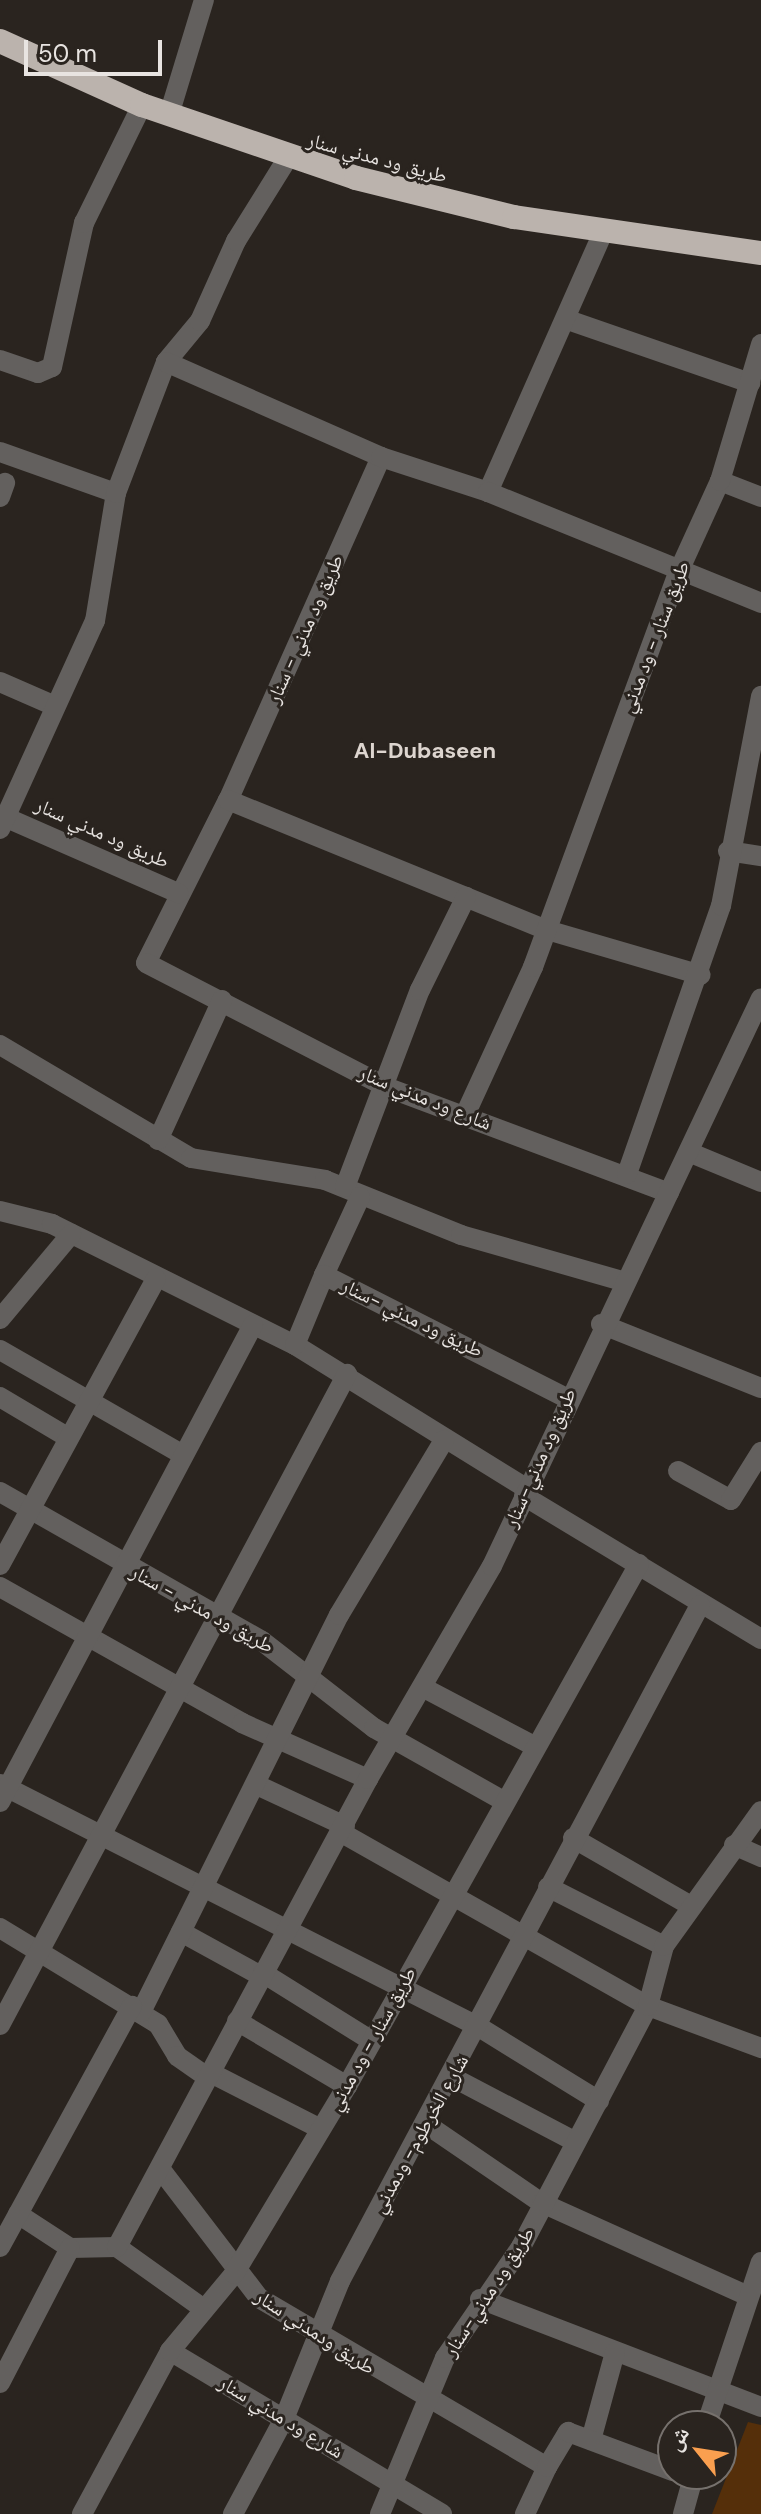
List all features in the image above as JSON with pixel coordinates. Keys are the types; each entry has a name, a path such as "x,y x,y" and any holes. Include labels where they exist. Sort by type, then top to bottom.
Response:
{"highway":[{"name":"طريق ود مدني سنار","path":"0,41 142,105 287,159 442,201 603,233 761,253"}],"street":[{"path":"169,115 204,0"},
{"path":"0,360 38,373 52,367 84,223 142,105"},
{"path":"3,823 95,621 116,493 166,362 200,321 236,241 287,159"},
{"path":"488,492 568,320 603,233"},
{"path":"568,320 750,383"},
{"name":"طريق سنار - ود مدني","path":"465,1115 547,930 678,573 720,481 761,344"},
{"path":"166,362 381,457 488,492 678,573 761,603"},
{"path":"0,452 116,493"},
{"name":"طريق ود مدني - سنار","path":"146,963 178,893 228,800 381,457"},
{"path":"720,481 761,497"},
{"path":"0,682 55,706"},
{"path":"627,1174 701,975 761,696"},
{"path":"228,800 547,930 701,975"},
{"name":"طريق ود مدني سنار","path":"3,823 178,893"},
{"path":"728,851 761,856"},
{"path":"324,1275 386,1087 466,897"},
{"name":"شارع ود مدني سنار","path":"146,963 386,1087 627,1174 669,1193"},
{"path":"158,1140 222,1000"},
{"name":"طريق ود مدني-سنار","path":"117,2247 162,2171 237,2021 290,1929 368,1779 424,1688 526,1492 601,1324 691,1153 758,1005"},
{"path":"0,1045 191,1158 352,1192 623,1281"},
{"path":"691,1153 761,1182"},
{"path":"0,1211 71,1234 347,1374 700,1605 761,1639"},
{"path":"0,1319 71,1234"},
{"name":"طريق ود مدني -سنار","path":"295,1345 324,1275 566,1398"},
{"path":"0,1565 67,1437 156,1279"},
{"path":"601,1324 761,1388"},
{"path":"253,1325 2,1792 107,1837 202,1890 290,1929 479,2027 599,2101"},
{"path":"0,1350 183,1455"},
{"path":"0,2025 107,1837 347,1374"},
{"path":"0,1397 67,1437"},
{"path":"0,2247 181,1932 310,1674 444,1440"},
{"path":"678,1471 731,1500 761,1452"},
{"name":"طريق ود مدني - سنار","path":"0,1492 124,1567 219,1616 310,1674 395,1738"},
{"name":"طريق سنار - ود مدني","path":"234,2274 347,2086 532,1745 639,1564"},
{"path":"0,1587 86,1637 185,1687 276,1741 368,1779"},
{"name":"شارع الخرطوم- ودمدني","path":"284,2419 340,2281 479,2027 523,1932 700,1605"},
{"path":"424,1688 532,1745"},
{"path":"395,1738 502,1800"},
{"path":"257,1785 344,1829 454,1891 648,2006 761,2048"},
{"path":"761,1811 734,1845 761,1857"},
{"path":"573,1838 688,1904"},
{"name":"طريق ود مدني-سنار","path":"380,2514 424,2401 480,2299 521,2247 574,2141 599,2101 648,2006 664,1946 688,1904 734,1845"},
{"path":"548,1887 664,1946"},
{"path":"0,1928 42,1950 136,2009 164,2031 177,2056 209,2076 321,2129"},
{"path":"181,1932 262,1974 372,2041"},
{"path":"237,2021 347,2086"},
{"path":"452,2077 574,2141"},
{"path":"426,2124 542,2203 746,2295"},
{"name":"طريق ودمدني سنار","path":"162,2171 234,2274 318,2337 424,2401"},
{"path":"18,2214 70,2248 117,2247 201,2307"},
{"path":"1,2379 70,2248"},
{"path":"710,2410 746,2295 761,2262"},
{"path":"82,2514 170,2351 201,2307 234,2274"},
{"path":"480,2299 761,2407"},
{"name":"شارع ود مدني سنار","path":"170,2351 393,2482"},
{"path":"591,2440 615,2352"},
{"path":"424,2401 547,2467"},
{"path":"233,2514 284,2419"},
{"path":"525,2514 562,2435 591,2440 657,2465"},
{"path":"393,2482 442,2514"},
{"path":"683,2514 687,2490"}],"shaded area":[{"path":"748,2422 761,2425 761,2514 712,2514 721,2490 737,2490 737,2450"}],"district":[{"name":"Al-Dubaseen","path":"425,751"}]}
